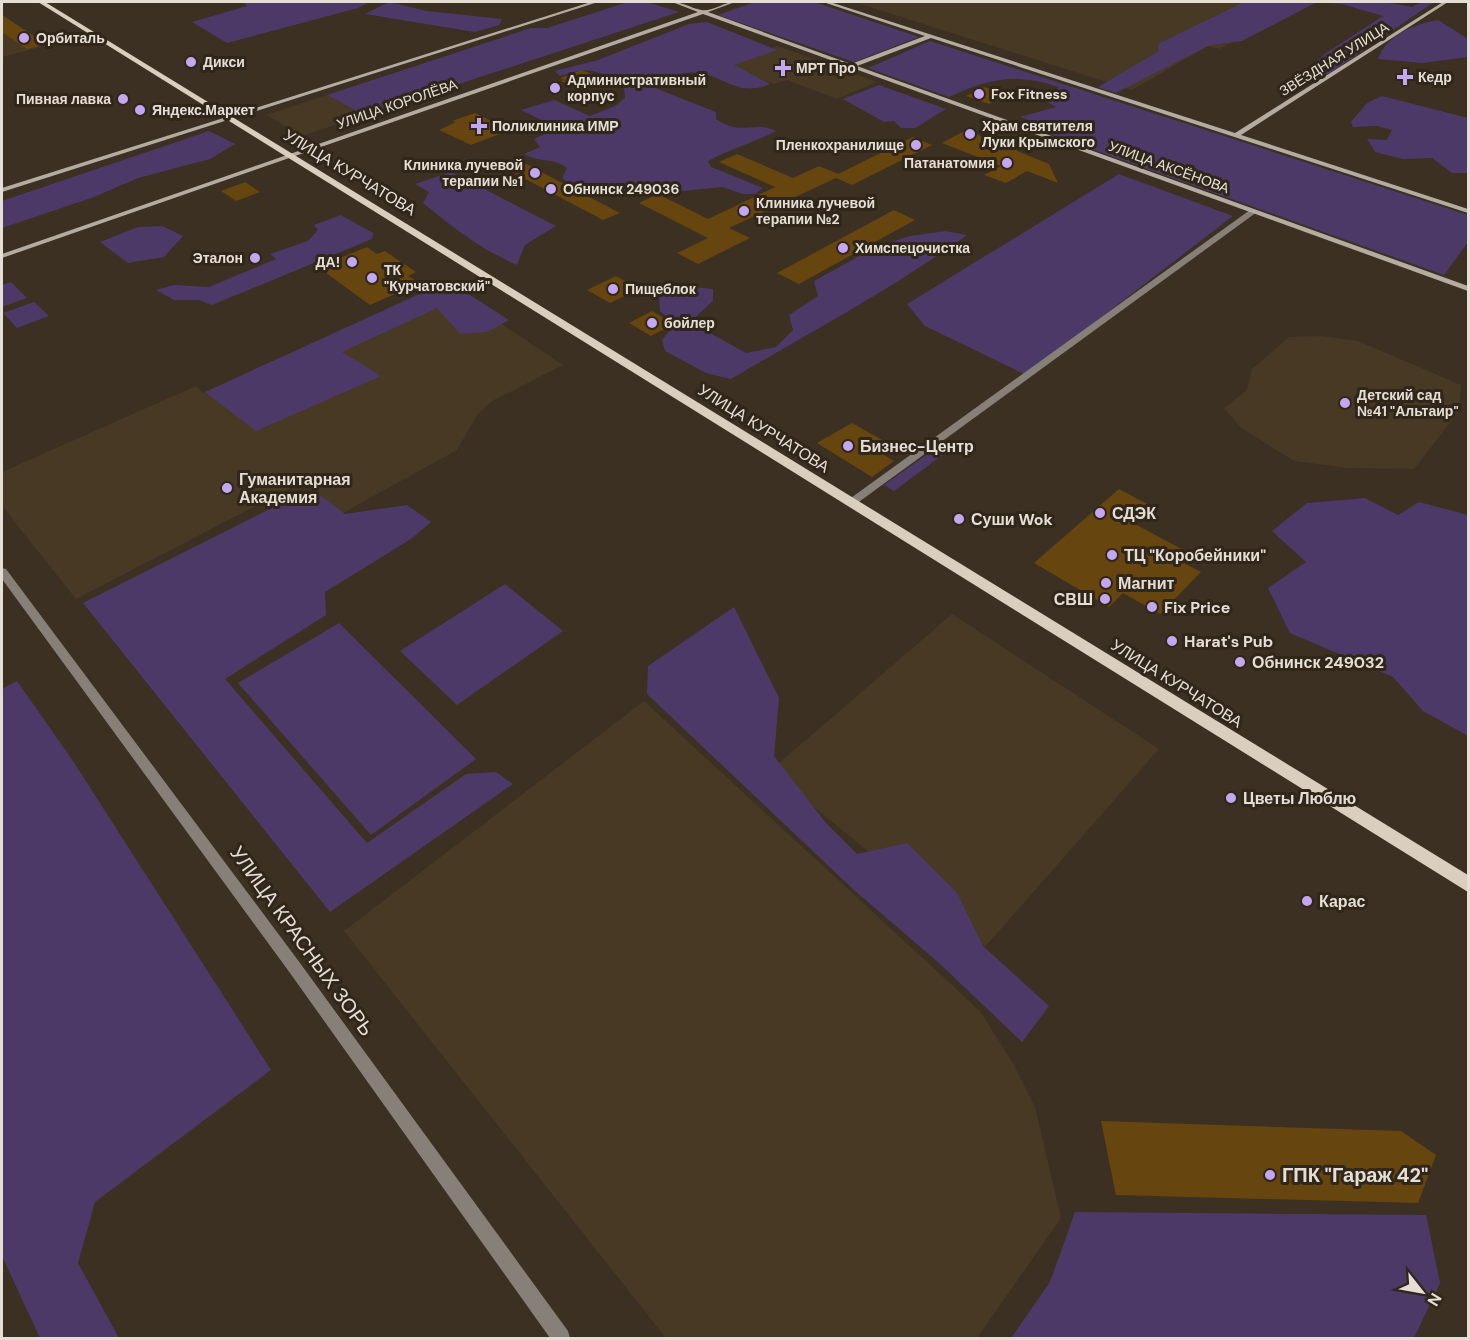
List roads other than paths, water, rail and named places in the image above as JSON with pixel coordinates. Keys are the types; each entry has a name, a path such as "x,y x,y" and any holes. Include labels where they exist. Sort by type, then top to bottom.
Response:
{"main road":[{"name":"УЛИЦА КУРЧАТОВА","path":"41,2 1468,884"},
{"path":"2,190 596,2"},
{"name":"УЛИЦА АКСЁНОВА","path":"674,2 1468,289"},
{"path":"692,8 713,2"},
{"name":"УЛИЦА КОРОЛЁВА","path":"2,256 733,2"},
{"path":"826,2 1468,211"},
{"name":"ЗВЁЗДНАЯ УЛИЦА","path":"1235,136 1446,2"},
{"path":"851,66 931,36"}],"street":[{"path":"852,502 1253,212"},
{"name":"УЛИЦА КРАСНЫХ ЗОРЬ","path":"2,572 292,964 561,1338"}],"place":[{"name":"Орбиталь","path":"24,38"},
{"name":"Дикси","path":"191,62"},
{"name":"МРТ Про","path":"783,68"},
{"name":"Кедр","path":"1405,77"},
{"name":"Административный корпус","path":"555,88"},
{"name":"Fox Fitness","path":"979,94"},
{"name":"Пивная лавка","path":"123,99"},
{"name":"Яндекс.Маркет","path":"140,110"},
{"name":"Поликлиника ИМР","path":"479,126"},
{"name":"Храм святителя Луки Крымского","path":"970,134"},
{"name":"Пленкохранилище","path":"916,145"},
{"name":"Патанатомия","path":"1007,163"},
{"name":"Клиника лучевой терапии №1","path":"535,173"},
{"name":"Обнинск 249036","path":"551,189"},
{"name":"Клиника лучевой терапии №2","path":"744,211"},
{"name":"Химспецочистка","path":"843,248"},
{"name":"Эталон","path":"255,258"},
{"name":"ДА!","path":"352,262"},
{"name":"ТК \"Курчатовский\"","path":"372,278"},
{"name":"Пищеблок","path":"613,289"},
{"name":"бойлер","path":"652,323"},
{"name":"Детский сад №41 \"Альтаир\"","path":"1345,403"},
{"name":"Бизнес-Центр","path":"848,446"},
{"name":"Гуманитарная Академия","path":"227,488"},
{"name":"СДЭК","path":"1100,513"},
{"name":"Суши Wok","path":"959,519"},
{"name":"ТЦ \"Коробейники\"","path":"1112,555"},
{"name":"Магнит","path":"1106,583"},
{"name":"СВШ","path":"1105,599"},
{"name":"Fix Price","path":"1152,607"},
{"name":"Harat's Pub","path":"1172,641"},
{"name":"Обнинск 249032","path":"1240,662"},
{"name":"Цветы Люблю","path":"1231,798"},
{"name":"Карас","path":"1307,901"},
{"name":"ГПК \"Гараж 42\"","path":"1270,1175"}]}
